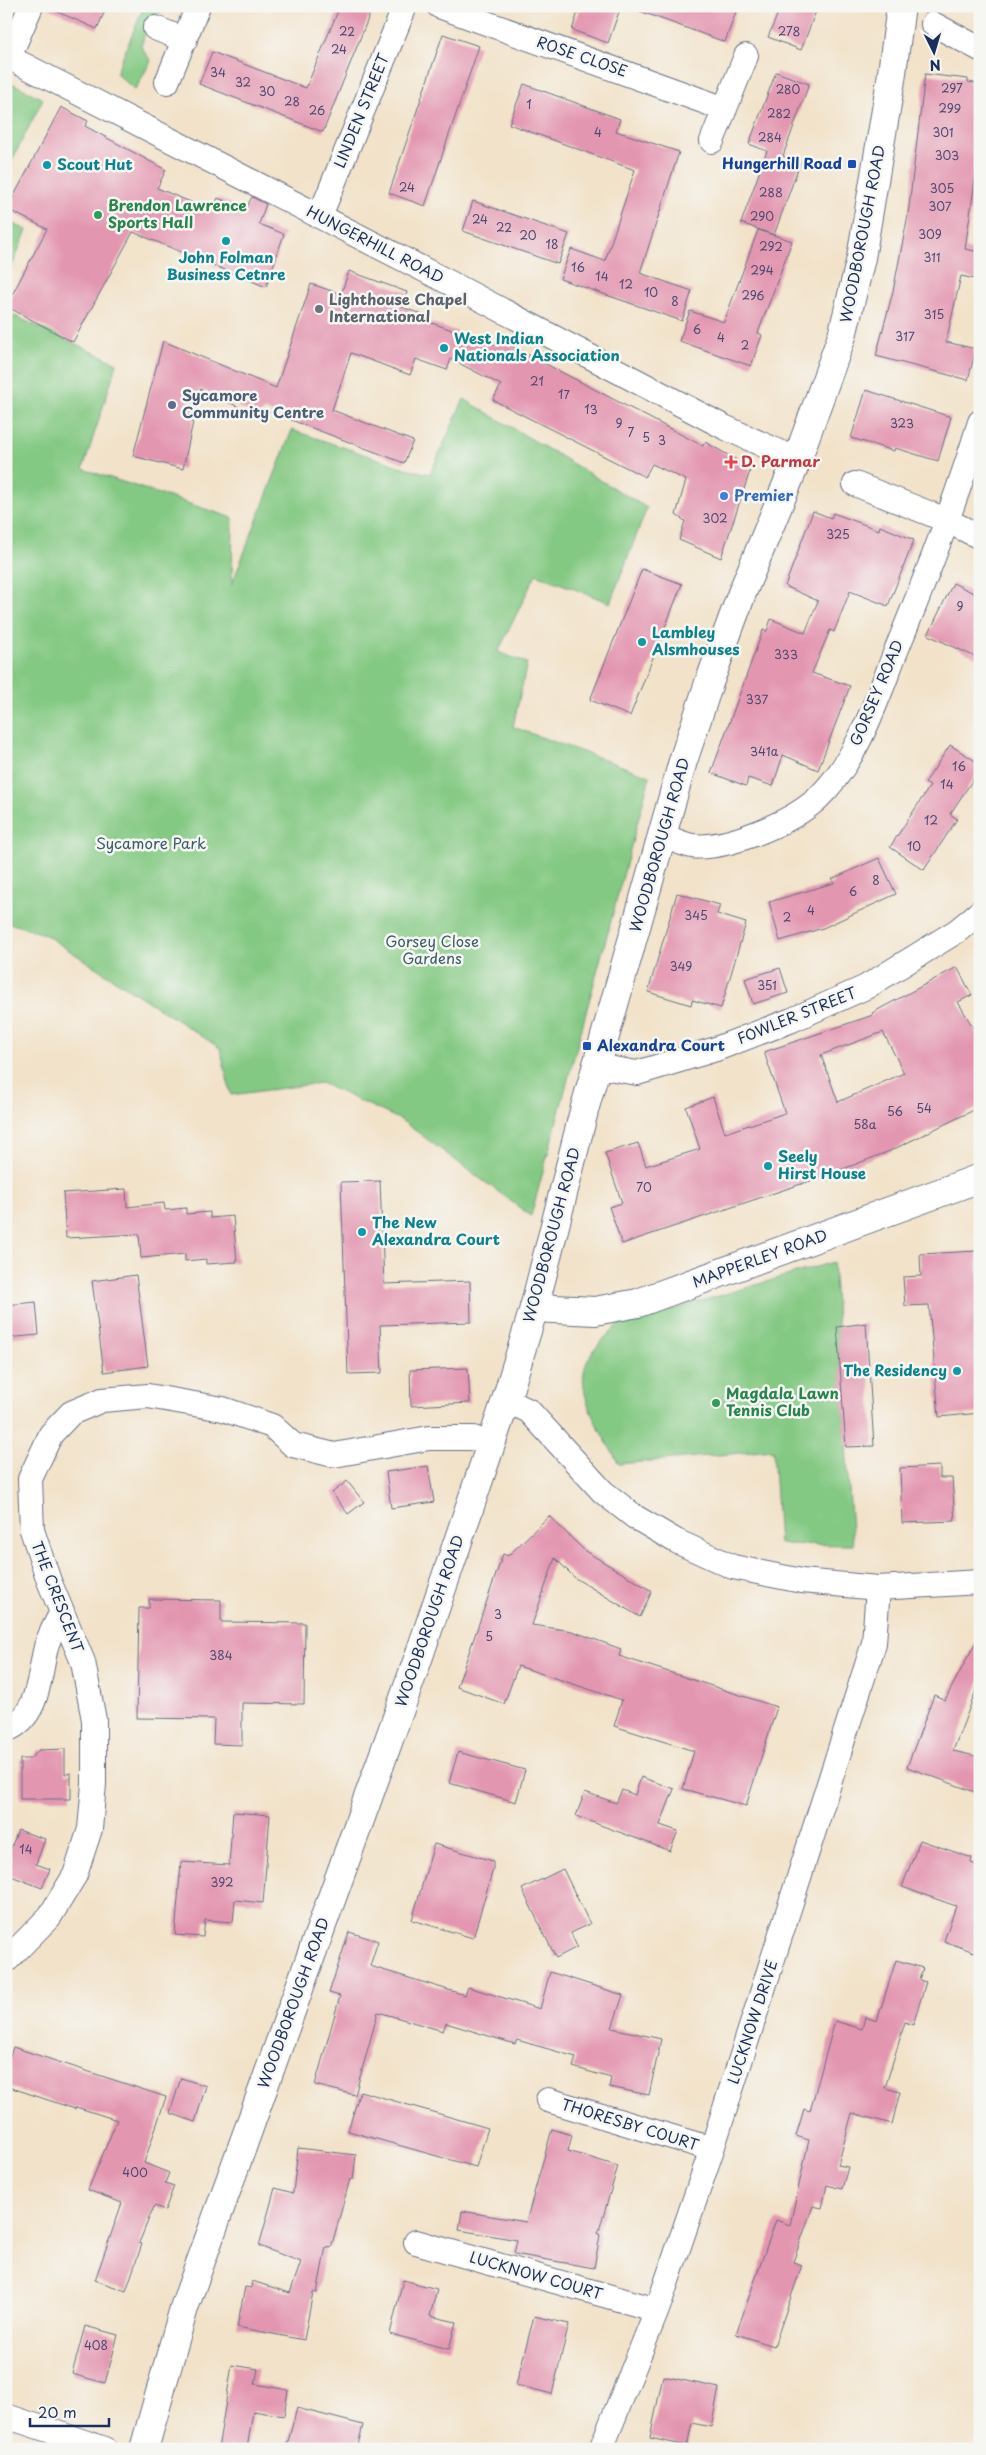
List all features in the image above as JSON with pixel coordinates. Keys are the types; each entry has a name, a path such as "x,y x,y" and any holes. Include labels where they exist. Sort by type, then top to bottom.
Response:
{"main road":[{"name":"WOODBOROUGH ROAD","path":"144,2449 184,2308 418,1660 506,1400 534,1308 584,1107 683,761 742,593 797,460 842,336 861,258 891,80 901,6"},
{"name":"MAPPERLEY ROAD","path":"534,1308 595,1310 638,1303 980,1178"}],"street":[{"path":"8,56 31,6"},
{"path":"167,82 198,6"},
{"name":"LINDEN STREET","path":"320,216 405,6"},
{"name":"ROSE CLOSE","path":"439,6 725,109"},
{"path":"933,24 980,48"},
{"path":"155,28 185,40"},
{"name":"HUNGERHILL ROAD","path":"8,56 724,427 797,460"},
{"path":"712,141 746,56"},
{"name":"GORSEY ROAD","path":"663,836 692,846 726,843 766,829 793,816 816,799 847,760 864,730 946,520 980,422"},
{"path":"855,484 946,520 980,537"},
{"name":"FOWLER STREET","path":"597,1066 636,1073 716,1049 792,1020 866,987 958,931 980,912"},
{"name":"THE CRESCENT","path":"6,1961 50,1916 74,1875 90,1829 94,1784 94,1720 83,1662 62,1612 32,1530 30,1479 51,1434 71,1413 102,1400 148,1396 223,1409 272,1426 293,1445 334,1455 429,1438 474,1438 490,1445"},
{"path":"506,1400 529,1411 603,1492 635,1517 676,1540 733,1567 802,1581 878,1588 980,1582"},
{"name":"LUCKNOW DRIVE","path":"601,2449 657,2310 712,2149 874,1643 878,1588"},
{"path":"6,1730 13,1728 28,1712 36,1695 46,1644 62,1612"},
{"name":"THORESBY COURT","path":"548,2100 712,2149"},
{"name":"LUCKNOW COURT","path":"416,2242 657,2310"},
{"path":"6,2416 105,2449"}],"green space":[{"path":"144,6 177,6 155,16 146,30 141,47 151,61 135,90 116,73"},
{"path":"6,80 43,99 6,172"},
{"path":"6,221 27,230 6,280"},
{"name":"Gorsey Close Gardens","path":"6,312 117,363 83,469 233,518 232,584 292,430 411,470 430,474 464,399 647,508 610,603 536,574 498,652 527,663 513,727 650,776 531,1216 401,1120 321,1083 231,1095 220,1048 44,934 6,922"},
{"name":"Magdala Lawn Tennis Club","path":"833,1262 853,1545 779,1544 773,1450 619,1464 589,1408 584,1384 584,1372 589,1359 597,1347 617,1326"}],"building":[{"path":"44,6 107,6 97,29"},
{"path":"340,6 373,6 323,132 199,84 212,52 306,88"},
{"path":"580,6 621,6 608,43 572,30"},
{"path":"635,6 738,6 725,42 634,9"},
{"path":"781,6 818,6 801,50 768,37"},
{"path":"443,34 479,46 425,206 389,193"},
{"path":"776,72 809,84 783,156 800,163 774,235 741,223 767,151 749,144"},
{"path":"925,74 968,79 968,82 980,84 980,146 965,249 980,252 980,280 961,276 946,342 976,349 968,380 876,356 893,291 908,215"},
{"path":"524,84 620,119 616,131 679,152 640,273 692,291 682,321 560,279 571,249 605,261 635,170 509,124"},
{"path":"61,107 88,121 85,126 166,170 157,188 212,211 218,198 245,210 252,197 266,204 259,224 284,234 266,287 133,232 73,342 6,306 47,229 7,209"},
{"path":"473,201 569,234 558,264 463,231"},
{"path":"758,230 792,241 758,333 762,335 751,366 679,341 690,311 724,322"},
{"path":"349,271 407,292 402,307 431,318 429,322 495,345 498,339 703,446 705,442 751,468 721,558 679,540 685,521 676,515 686,480 652,464 645,477 493,400 501,385 451,359 447,370 416,359 410,375 351,353 332,410 413,441 404,463 265,410 258,416 200,389 183,469 133,456 163,341 276,388 311,284 341,294"},
{"path":"866,390 951,417 938,461 895,448 894,451 851,438"},
{"path":"813,511 831,518 833,513 879,530 880,526 914,540 888,606 850,591 834,632 830,630 812,673 850,686 818,770 783,755 773,786 748,778 746,786 711,773 763,630 767,631 771,619 805,633 818,601 785,586"},
{"name":"Lambley Alsmhouses","path":"642,569 682,584 630,716 590,700"},
{"path":"953,583 980,596 980,659 928,635"},
{"path":"950,745 980,764 980,769 950,814 957,819 924,870 890,847 930,786 925,783"},
{"path":"879,858 896,894 823,928 780,941 769,902 834,883 832,879"},
{"path":"677,893 720,905 717,914 746,923 721,1008 692,1000 691,1005 648,992"},
{"path":"957,967 972,995 958,1002 980,1039 980,1107 890,1151 825,1176 622,1244 609,1207 622,1203 605,1153 638,1143 646,1166 700,1149 686,1107 713,1097 725,1133 785,1113 764,1052 873,1015 872,1013","holes":["883,1032 904,1073 838,1102 821,1055"]},
{"path":"780,968 788,993 753,1004 745,979"},
{"name":"The New Alexandra Court","path":"380,1181 384,1284 470,1281 471,1322 380,1325 382,1373 348,1374 341,1182"},
{"path":"126,1189 127,1207 164,1203 165,1210 186,1208 186,1214 210,1212 210,1218 233,1216 237,1262 206,1264 206,1259 185,1261 185,1254 141,1258 139,1234 66,1238 63,1193"},
{"path":"977,1251 980,1301 980,1413 939,1417 929,1305 905,1306 903,1277 921,1276 920,1254"},
{"path":"136,1275 148,1366 104,1372 92,1281"},
{"path":"36,1302 39,1335 6,1338 6,1305"},
{"path":"866,1323 874,1446 846,1447 837,1327"},
{"path":"468,1368 470,1403 411,1406 410,1370"},
{"path":"428,1466 434,1502 391,1508 386,1472"},
{"path":"940,1466 940,1478 952,1478 955,1521 902,1523 900,1468"},
{"path":"347,1481 364,1502 348,1514 332,1493"},
{"path":"549,1516 585,1551 652,1591 640,1617 575,1578 555,1558 532,1625 572,1631 621,1649 619,1656 777,1707 746,1806 683,1789 694,1751 614,1726 622,1700 518,1666 504,1704 457,1687 503,1554 508,1556"},
{"path":"149,1599 221,1600 221,1622 305,1623 304,1704 242,1703 242,1745 213,1744 214,1719 137,1718 139,1608 149,1608"},
{"path":"980,1634 980,1680 953,1751 980,1757 980,1794 907,1767 934,1695 945,1700"},
{"path":"65,1749 65,1774 71,1773 71,1799 20,1799 20,1759 30,1759 39,1750"},
{"path":"458,1752 525,1770 516,1802 449,1783"},
{"path":"641,1777 674,1789 660,1825 678,1831 670,1851 576,1816 585,1792 616,1803 622,1790 635,1795"},
{"path":"233,1812 270,1815 263,1903 235,1900 233,1922 205,1920 203,1937 175,1935 181,1862 229,1865"},
{"path":"18,1830 45,1839 36,1864 50,1869 42,1888 6,1874 6,1861"},
{"path":"920,1840 972,1858 971,1863 980,1866 980,1937 974,1952 944,1941 956,1906 902,1887"},
{"path":"434,1844 493,1861 493,1869 473,1938 412,1920"},
{"path":"563,1869 590,1924 571,1933 577,1947 556,1958 522,1889"},
{"path":"349,1932 378,1941 370,1966 465,1995 468,1987 540,2009 550,1972 623,1995 612,2028 661,2039 649,2095 609,2087 611,2078 573,2067 576,2057 517,2040 515,2044 446,2023 443,2031 378,2012 355,2095 315,2085 340,1996 329,1993"},
{"path":"896,1960 923,1968 919,1980 926,1982 913,2025 905,2022 885,2088 900,2092 892,2124 852,2113 838,2165 848,2167 842,2189 827,2185 822,2208 813,2206 793,2262 802,2265 774,2346 736,2334 776,2220 790,2225 809,2140 796,2136 804,2109 810,2111 835,2021 862,2029 865,2017 877,2021"},
{"path":"13,2047 166,2097 144,2163 169,2173 165,2183 174,2186 165,2210 154,2206 139,2243 142,2244 126,2291 95,2280 122,2203 88,2190 117,2120 76,2107 75,2109 6,2086 6,2067"},
{"path":"181,2078 206,2086 195,2122 170,2113"},
{"path":"360,2091 488,2128 476,2167 348,2131"},
{"path":"552,2129 572,2135 568,2151 618,2166 598,2234 600,2235 594,2268 514,2254 517,2240 459,2230 462,2211 526,2222"},
{"path":"298,2148 356,2155 353,2180 350,2179 331,2248 326,2247 317,2293 313,2292 304,2340 237,2327 245,2287 251,2288 252,2281 290,2293 301,2262 259,2246 275,2188 293,2193"},
{"path":"403,2280 437,2289 430,2316 456,2322 449,2349 390,2334"},
{"path":"534,2316 569,2324 552,2394 516,2385"},
{"path":"85,2326 118,2335 105,2383 72,2374"},
{"path":"232,2365 258,2369 255,2384 288,2390 284,2416 253,2411 247,2449 218,2449"},
{"path":"663,2376 719,2388 711,2427 692,2423 687,2446 650,2438"},
{"path":"297,2408 363,2425 357,2449 286,2449"}],"place":[{"name":"Hungerhill Road","path":"852,164"},
{"name":"Scout Hut","path":"47,165"},
{"name":"Brendon Lawrence Sports Hall","path":"98,215"},
{"name":"John Folman Business Cetnre","path":"226,241"},
{"name":"Lighthouse Chapel International","path":"319,309"},
{"name":"West Indian Nationals Association","path":"444,348"},
{"name":"Sycamore Community Centre","path":"172,405"},
{"name":"D. Parmar","path":"731,462"},
{"name":"Premier","path":"724,496"},
{"name":"Lambley Alsmhouses","path":"642,642"},
{"name":"Alexandra Court","path":"587,1046"},
{"name":"Seely Hirst House","path":"768,1166"},
{"name":"The New Alexandra Court","path":"362,1232"},
{"name":"The Residency","path":"957,1371"},
{"name":"Magdala Lawn Tennis Club","path":"716,1403"}],"park label":[{"name":"Sycamore Park","path":"151,844"}]}
